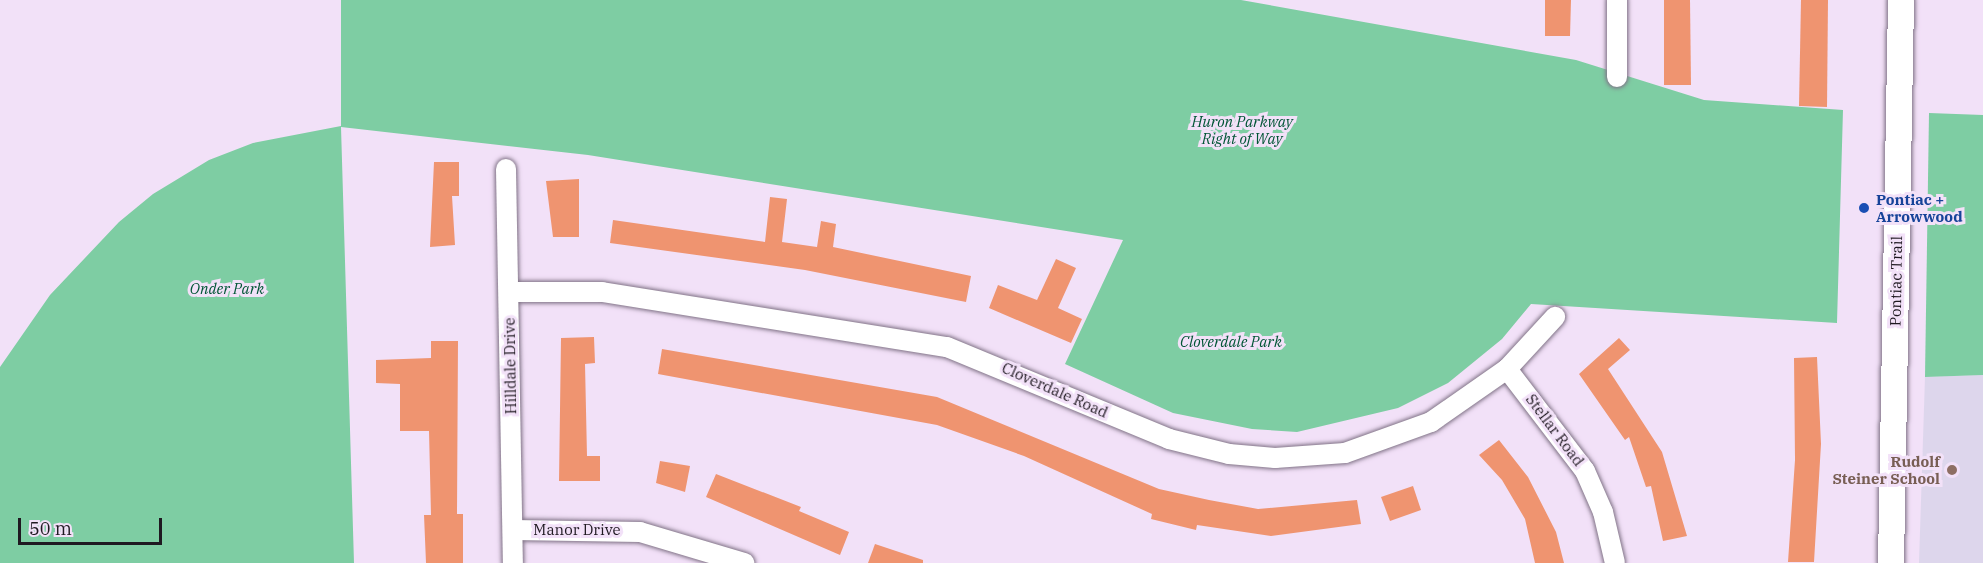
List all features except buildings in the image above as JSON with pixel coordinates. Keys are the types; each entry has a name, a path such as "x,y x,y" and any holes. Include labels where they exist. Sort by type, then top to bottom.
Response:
{"main road":[{"name":"Pontiac Trail","path":"1891,563 1901,0"}],"street":[{"path":"1617,0 1617,77"},
{"name":"Hilldale Drive","path":"506,169 513,563"},
{"name":"Cloverdale Road","path":"509,292 602,292 947,347 1169,438 1249,456 1327,457 1406,434 1458,408 1507,369 1555,317"},
{"name":"Stellar Road","path":"1507,369 1585,471 1603,512 1615,563"},
{"name":"Manor Drive","path":"513,530 634,531 744,563"}],"shaded area":[{"name":"Rudolf Steiner School","path":"1983,375 1983,563 1919,563 1925,377"}],"green space":[{"name":"Huron Parkway Right of Way","path":"341,0 1241,0 1576,60 1704,100 1843,110 1837,323 1531,304 1502,339 1448,383 1398,408 1297,432 1252,429 1173,413 1065,364 1123,240 588,155 341,127 354,563 0,563 0,367 50,295 119,222 153,194 209,160 253,143 341,126"},
{"path":"1929,113 1983,115 1983,375 1925,377"}],"place":[{"name":"Pontiac + Arrowwood","path":"1864,208"},
{"name":"Rudolf Steiner School","path":"1952,470"}],"park label":[{"name":"Onder Park","path":"227,289"},
{"name":"Cloverdale Park","path":"1231,342"}]}
